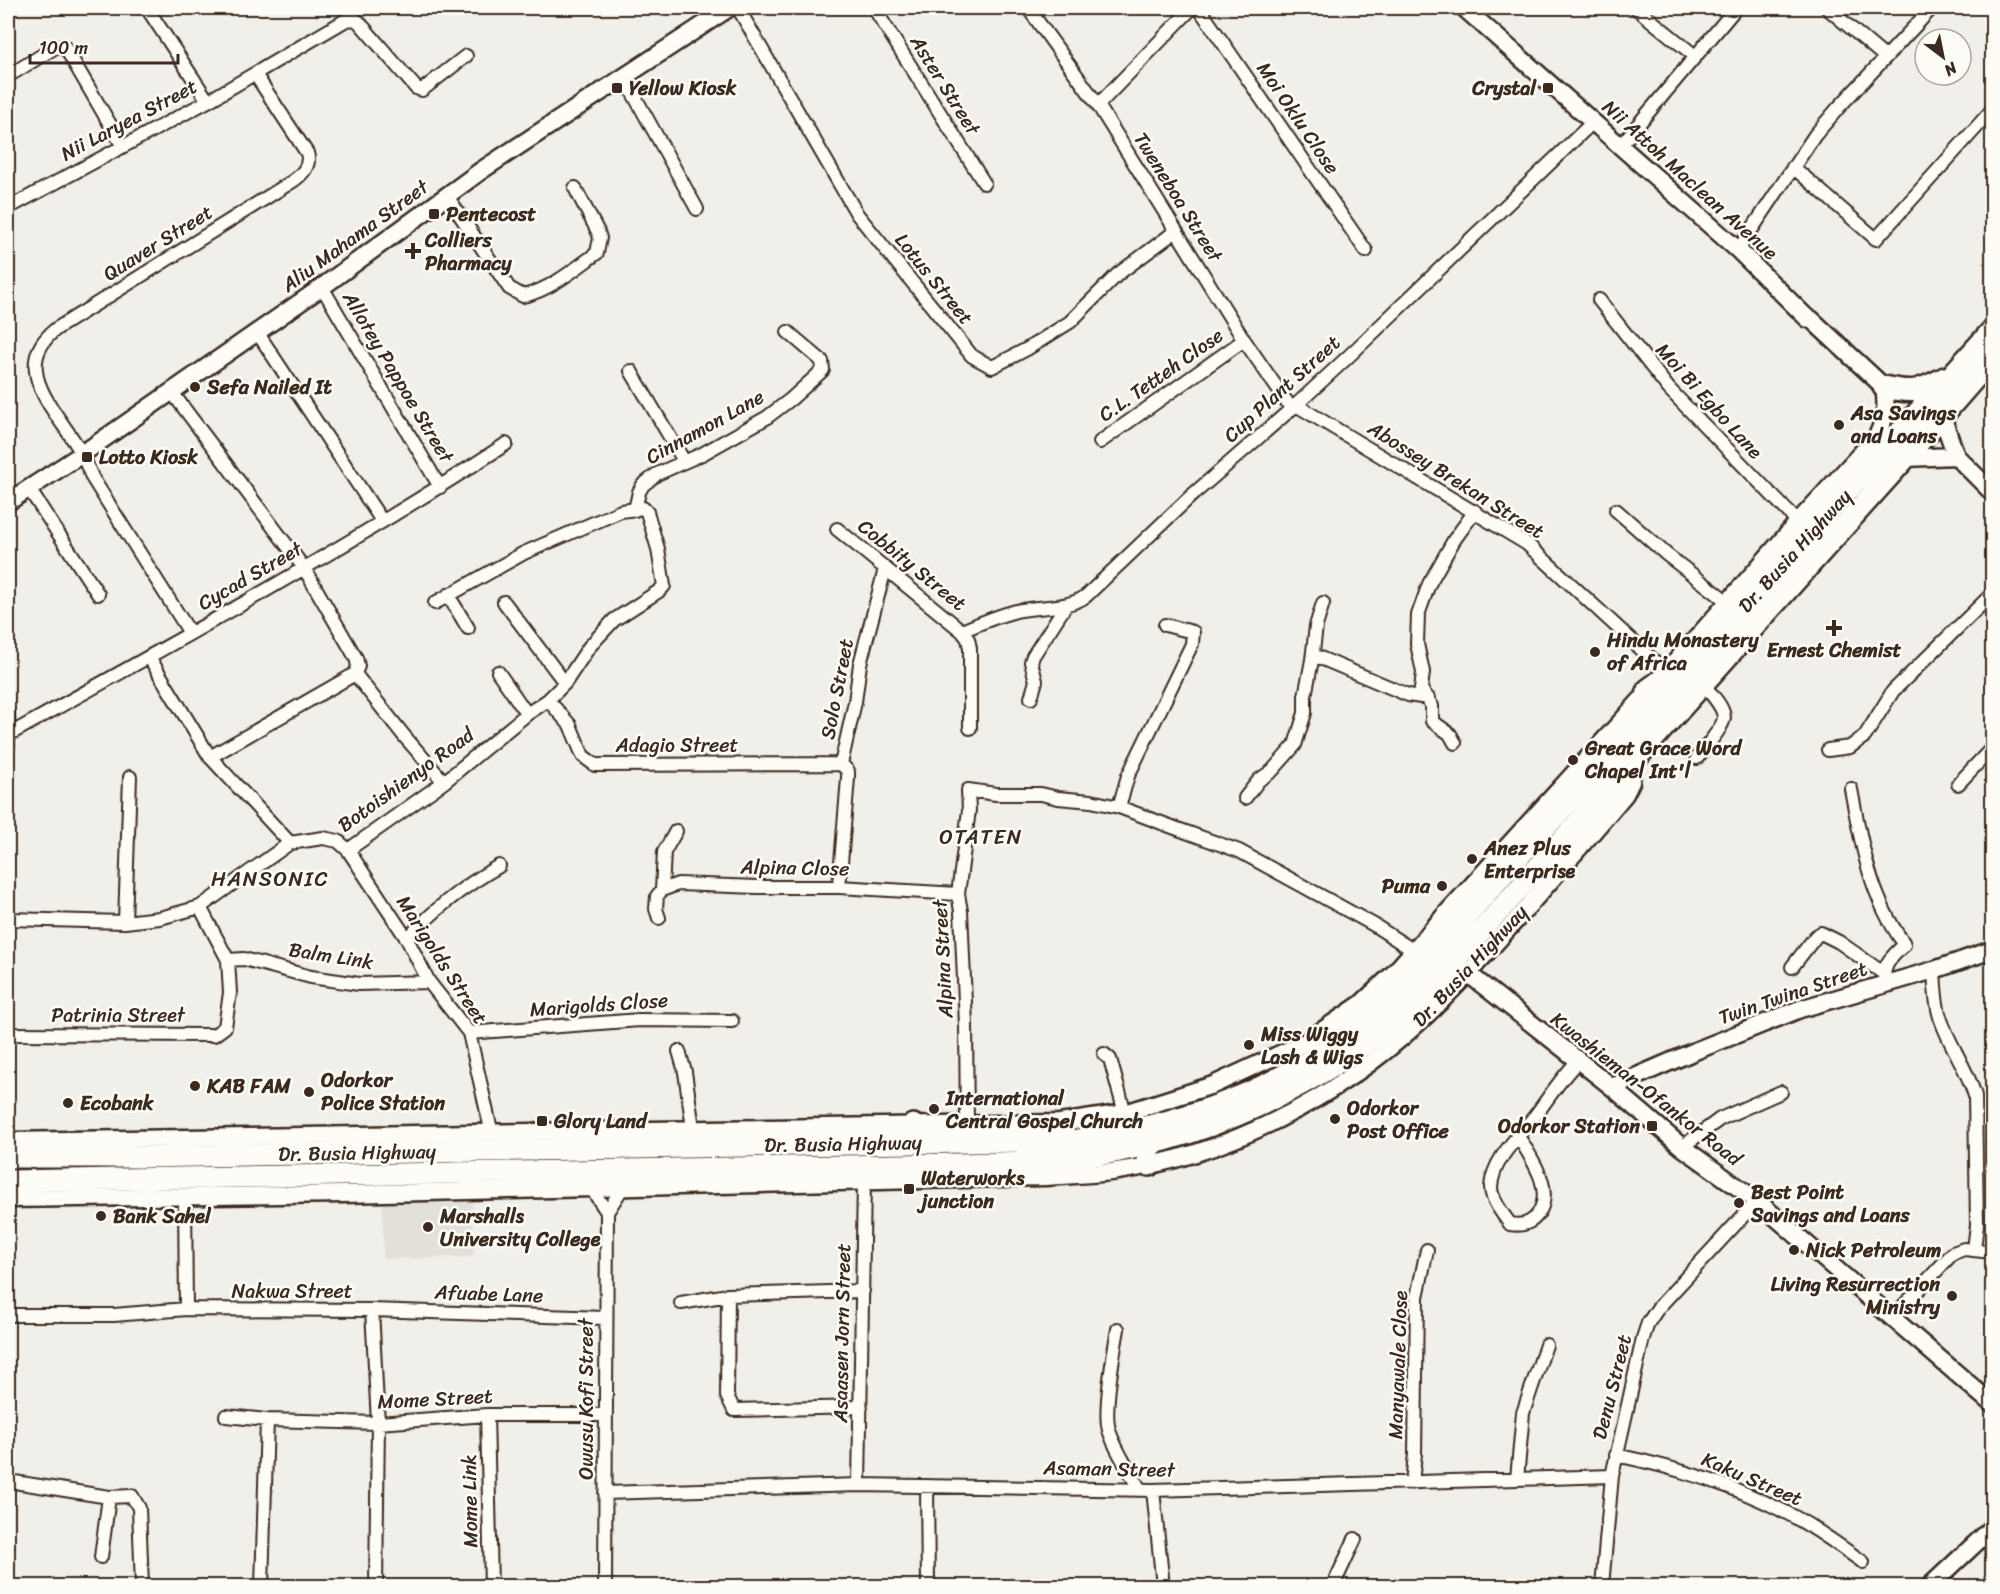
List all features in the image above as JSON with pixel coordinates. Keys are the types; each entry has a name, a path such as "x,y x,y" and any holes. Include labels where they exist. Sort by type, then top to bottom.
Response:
{"highway":[{"name":"Dr. Busia Highway","path":"8,1157 143,1157 568,1149 694,1138 930,1143 1078,1140 1165,1123 1252,1093 1303,1066 1352,1033 1397,994 1563,807 1679,669 1837,502 1992,331"},
{"name":"Dr. Busia Highway","path":"8,1181 1038,1161 1148,1155 1196,1130 1279,1096 1331,1067 1377,1035 1461,968 1633,760 1992,358"},
{"path":"1884,387 1908,392 1918,391 1957,372"},
{"path":"1648,690 1679,669"},
{"path":"1461,968 1460,946 1550,843 1556,834 1563,807"},
{"path":"1377,1035 1435,970 1439,961 1437,949"},
{"path":"913,1125 930,1143"},
{"path":"568,1149 562,1153 560,1161 563,1168 569,1171"},
{"path":"341,1153 349,1162 348,1170 342,1175"},
{"path":"8,1168 111,1164 143,1157"}],"street":[{"path":"147,8 208,100"},
{"name":"Aliu Mahama Street","path":"8,502 82,454 322,287 522,142 729,8"},
{"name":"Lotus Street","path":"738,8 856,214 972,356 992,367 1027,349 1070,322 1118,274 1176,231"},
{"name":"Aster Street","path":"873,8 984,183"},
{"name":"Tweneboa Street","path":"1028,8 1098,105 1244,340 1293,407"},
{"path":"1098,105 1192,8"},
{"name":"Moi Oklu Close","path":"1199,8 1366,251"},
{"name":"Nii Attoh Maclean Avenue","path":"1464,8 1738,250 1808,319 1811,319 1884,387"},
{"path":"1636,8 1695,56"},
{"path":"1621,145 1736,8"},
{"path":"1827,8 1885,57"},
{"path":"1738,250 1815,135 1839,106 1932,8"},
{"name":"Nii Laryea Street","path":"8,205 208,100 346,20 354,19 419,89 426,88 466,56"},
{"path":"8,76 54,48 65,47 123,146"},
{"name":"Quaver Street","path":"190,633 93,479 82,454 40,389 34,370 42,342 56,329 301,175 308,165 307,153 255,74"},
{"path":"624,77 697,209"},
{"path":"1793,167 1876,239 1992,110"},
{"name":"Cup Plant Street","path":"1031,698 1036,681 1031,662 1033,656 1066,605 1086,596 1190,497 1293,407 1594,121"},
{"path":"447,196 504,282 514,292 523,296 534,294 597,253 600,238 575,188"},
{"name":"Allotey Pappoe Street","path":"322,287 441,487"},
{"name":"Moi Bi Egbo Lane","path":"1599,300 1669,389 1798,522"},
{"path":"257,332 382,521"},
{"name":"Cinnamon Lane","path":"635,510 643,485 657,474 702,454 766,418 823,370 822,361 788,332"},
{"name":"C.L. Tetteh Close","path":"1100,442 1244,340"},
{"path":"631,371 684,461"},
{"path":"1679,669 1728,602 1877,436 1885,421 1887,410 1884,387"},
{"path":"171,391 304,568 356,658 356,674 405,737 444,782"},
{"name":"Abossey Brekan Street","path":"1293,407 1475,511 1527,544 1679,669"},
{"path":"1942,416 1956,456 1992,492"},
{"name":"Cycad Street","path":"8,735 304,568 441,487 506,444"},
{"path":"1905,458 1956,456"},
{"path":"28,489 98,594"},
{"name":"Botoishienyo Road","path":"8,919 125,922 160,918 200,907 290,843 323,838 338,841 348,850 444,782 527,714 548,700 565,683 589,647 614,620 664,586 658,549 647,512 643,508 635,510"},
{"path":"435,603 524,553 621,511 635,510"},
{"path":"1616,510 1667,555 1728,602"},
{"path":"1455,743 1450,734 1432,721 1432,706 1421,689 1423,672 1417,644 1420,609 1429,584 1454,540 1475,511"},
{"name":"Cobbity Street","path":"837,529 962,631 1017,611 1066,605"},
{"name":"Solo Street","path":"838,887 848,778 848,771 841,764 855,702 860,664 885,569"},
{"path":"1828,750 1850,747 1865,736 1893,691 1992,594"},
{"path":"448,595 468,628"},
{"path":"504,602 565,683"},
{"path":"1245,798 1260,779 1271,772 1295,745 1305,713 1305,696 1316,626 1323,603"},
{"path":"1165,625 1193,633 1192,644 1128,776 1119,807 1239,852 1374,924 1414,951"},
{"path":"962,631 968,639 970,648 970,728"},
{"path":"149,657 210,757 290,843"},
{"path":"1312,660 1318,657 1407,695 1428,698"},
{"path":"498,672 527,714"},
{"path":"210,757 356,674"},
{"path":"1697,758 1722,724 1724,717 1721,708 1702,683"},
{"name":"Dr. Busia Highway","path":"8,1141 492,1134 694,1138 913,1125 1060,1123 1125,1113 1213,1085 1304,1043 1361,1004 1414,951 1648,690"},
{"name":"Adagio Street","path":"548,700 570,725 582,756 595,765 841,764"},
{"path":"8,714 8,746"},
{"path":"1958,784 1992,748"},
{"path":"125,922 130,777"},
{"path":"1792,967 1816,936 1821,933 1839,942 1884,978 1890,960 1904,945 1873,887 1851,789"},
{"name":"Alpina Street","path":"967,1126 966,1013 961,911 958,894 969,810 968,790 996,794 1041,794 1119,807"},
{"path":"659,918 656,909 657,896 662,890 664,852 676,831"},
{"name":"Marigolds Street","path":"348,850 407,939 413,955 429,982 469,1033 492,1134"},
{"path":"407,939 446,900 499,866"},
{"name":"Alpina Close","path":"662,890 686,884 838,887 958,894"},
{"path":"200,907 228,960"},
{"name":"Kwashieman-Ofankor Road","path":"1437,949 1612,1087 1683,1147 1757,1201 1992,1404"},
{"name":"Twin Twina Street","path":"1612,1087 1774,1019 1884,978 1934,970 1992,950"},
{"name":"Balm Link","path":"228,960 244,959 311,977 359,984 429,982"},
{"name":"Patrinia Street","path":"8,1034 214,1035 225,1027 230,993 228,960"},
{"name":"Dr. Busia Highway","path":"8,1199 591,1188 1056,1176 1118,1171 1148,1155 1201,1151 1242,1135 1311,1102 1367,1065 1418,1024 1448,994 1461,968"},
{"path":"1934,970 1939,1015 1970,1078 1975,1096 1977,1225 1974,1249"},
{"path":"1448,994 1470,987 1488,990"},
{"name":"Marigolds Close","path":"469,1033 640,1020 732,1021"},
{"path":"679,1051 685,1072 694,1138"},
{"path":"1104,1054 1110,1059 1125,1113"},
{"path":"1518,1136 1541,1176 1544,1202 1535,1219 1522,1226 1510,1224 1494,1200 1491,1188 1497,1167 1507,1150 1564,1075 1578,1061"},
{"path":"1683,1147 1720,1119 1781,1092"},
{"name":"Asaasen Jorn Street","path":"859,1485 864,1181"},
{"path":"591,1188 607,1212 623,1187"},
{"path":"185,1197 186,1309"},
{"name":"Denu Street","path":"1602,1587 1612,1476 1648,1323 1658,1308 1757,1201"},
{"name":"Owusu Kofi Street","path":"605,1587 607,1212"},
{"path":"1893,1317 1953,1253 1974,1249 1992,1252"},
{"name":"Manyawale Close","path":"1412,1483 1415,1454 1417,1297 1427,1250"},
{"path":"681,1303 728,1295 862,1291"},
{"path":"728,1295 726,1396 734,1410 861,1407"},
{"name":"Nakwa Street","path":"8,1315 114,1315 186,1309 372,1310 378,1423 376,1587"},
{"name":"Afuabe Lane","path":"372,1310 605,1318"},
{"path":"1118,1329 1112,1361 1107,1417 1109,1430 1139,1488"},
{"path":"1516,1479 1523,1413 1546,1345"},
{"name":"Mome Street","path":"226,1416 267,1420 378,1423 487,1415 605,1415"},
{"name":"Mome Link","path":"487,1415 490,1587"},
{"path":"262,1587 267,1420"},
{"name":"Kaku Street","path":"1616,1455 1692,1473 1745,1494 1796,1518 1863,1562"},
{"name":"Asaman Street","path":"605,1493 859,1485 1153,1490 1612,1476"},
{"path":"8,1481 109,1497 132,1496 139,1508 142,1587"},
{"path":"927,1486 928,1587"},
{"path":"1153,1490 1164,1587"},
{"path":"101,1557 109,1497"},
{"path":"1930,1587 1992,1528"},
{"path":"1333,1587 1354,1539"}],"shaded area":[{"name":"Marshalls University College","path":"472,1195 474,1257 383,1259 383,1197"}],"place":[{"name":"Yellow Kiosk","path":"617,88"},
{"name":"Crystal","path":"1548,88"},
{"name":"Pentecost","path":"434,214"},
{"name":"Colliers Pharmacy","path":"413,251"},
{"name":"Sefa Nailed It","path":"195,387"},
{"name":"Asa Savings and Loans","path":"1839,425"},
{"name":"Lotto Kiosk","path":"87,457"},
{"name":"Ernest Chemist","path":"1834,628"},
{"name":"Hindu Monastery of Africa","path":"1595,652"},
{"name":"Great Grace Word Chapel Int'l","path":"1573,760"},
{"name":"Anez Plus Enterprise","path":"1472,859"},
{"name":"Puma","path":"1442,886"},
{"name":"Miss Wiggy Lash & Wigs","path":"1249,1045"},
{"name":"KAB FAM","path":"195,1086"},
{"name":"Odorkor Police Station","path":"309,1092"},
{"name":"Ecobank","path":"68,1103"},
{"name":"International Central Gospel Church","path":"934,1109"},
{"name":"Odorkor Post Office","path":"1335,1119"},
{"name":"Glory Land","path":"542,1121"},
{"name":"Odorkor Station","path":"1652,1126"},
{"name":"Waterworks junction","path":"909,1189"},
{"name":"Best Point Savings and Loans","path":"1739,1203"},
{"name":"Bank Sahel","path":"101,1216"},
{"name":"Marshalls University College","path":"428,1227"},
{"name":"Nick Petroleum","path":"1794,1250"},
{"name":"Living Resurrection Ministry","path":"1952,1296"}],"district":[{"name":"OTATEN","path":"981,837"},
{"name":"HANSONIC","path":"270,879"}]}
